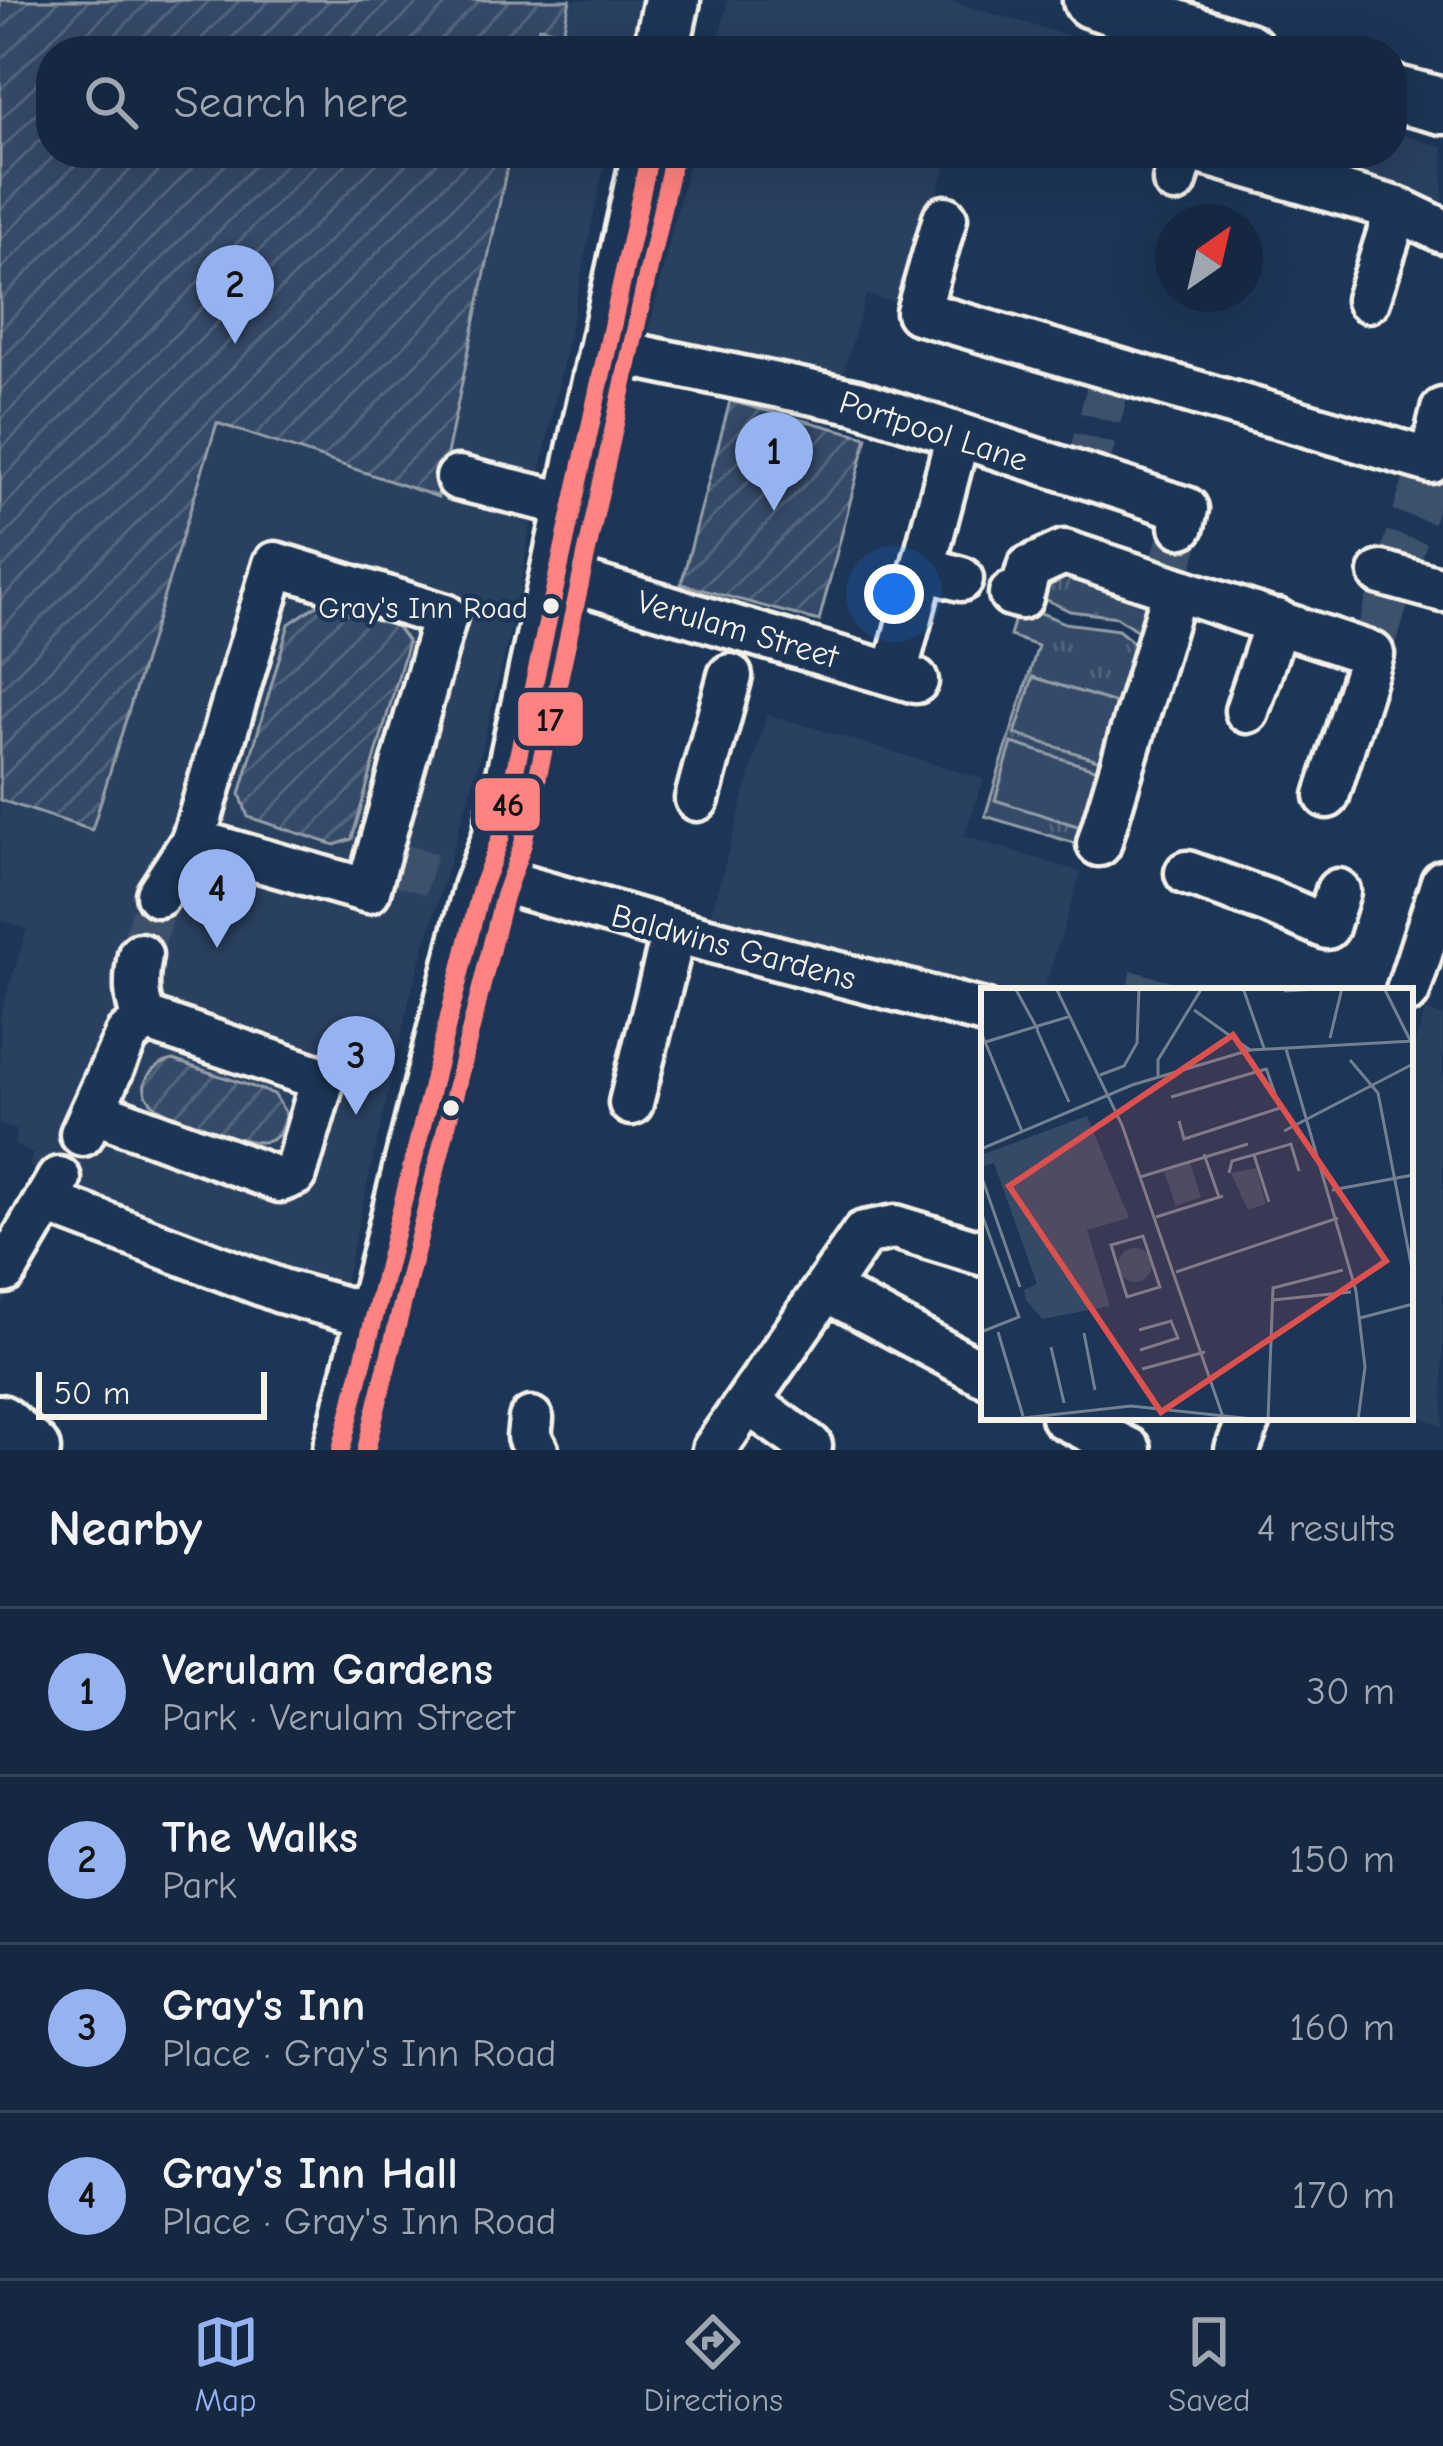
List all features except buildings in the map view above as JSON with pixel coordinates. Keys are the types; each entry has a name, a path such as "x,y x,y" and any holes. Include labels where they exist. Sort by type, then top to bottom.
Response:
{"main road":[{"path":"664,36 672,0"},
{"path":"686,36 688,0"},
{"path":"1091,0 1201,36"},
{"path":"1407,97 1443,106"},
{"path":"341,1450 470,881 500,839 647,168"},
{"path":"0,1423 32,1450"}],"street":[{"path":"1264,168 1290,170 1443,231"},
{"path":"1368,301 1397,209"},
{"path":"945,218 918,312 1117,369 1333,422 1431,461 1443,410"},
{"name":"Portpool Lane","path":"608,350 857,402 1184,517"},
{"name":"Verulam Street","path":"560,576 737,649 905,678 942,573 958,435"},
{"path":"458,478 574,506"},
{"path":"1011,594 1021,597 1029,568 1064,552 1170,582 1276,622 1374,646 1327,796"},
{"path":"158,895 194,841 275,564 445,616 385,860 368,891 194,841"},
{"path":"1388,581 1443,590"},
{"path":"1099,844 1170,582"},
{"path":"1247,711 1276,622"},
{"path":"697,799 737,649"},
{"path":"1187,873 1327,927 1338,891"},
{"name":"Baldwins Gardens","path":"470,881 981,1011"},
{"path":"1421,987 1443,882"},
{"path":"632,1103 674,931"},
{"path":"140,955 136,977 146,1019 317,1077 320,1089 295,1174 280,1180 88,1122 127,1035 146,1019"},
{"path":"5,1271 53,1190 281,1292 374,1317"},
{"path":"714,1450 864,1233 895,1227 981,1252"},
{"path":"827,1290 981,1372"},
{"path":"749,1403 810,1445"},
{"path":"1077,1420 1129,1450"},
{"path":"1238,1450 1249,1420"}],"shaded area":[{"path":"0,0 640,0 632,36 36,36 36,168 604,168 535,496 521,585 480,757 410,997 336,1321 52,1225 0,1308 0,1249 44,1174 29,1166 33,1154 13,1144 17,1130 0,1125 0,1016 27,929 0,920"},
{"path":"728,0 947,0 1068,36 720,36"},
{"path":"1407,136 1443,147 1443,203 1316,168 1407,168"},
{"path":"687,168 945,168 903,304 866,295 832,412 639,370"},
{"path":"767,714 984,779 964,836 1081,872 1045,988 981,989 710,917"},
{"path":"1427,1010 1443,1017 1443,1427 1413,1413 1413,1047"}],"green space":[{"path":"0,0 570,0 563,32 539,27 537,36 36,36 36,168 507,168 438,497 217,423 92,830 0,800"},
{"path":"730,401 867,437 819,621 681,584"},
{"path":"1067,561 1150,594 1145,636 1117,617 1070,611 1028,591"},
{"path":"1019,604 1065,623 1118,630 1138,646 1084,846 985,816 1038,646 1010,636"},
{"path":"317,605 396,626 408,642 352,839 335,845 248,817 240,794 289,624"},
{"path":"1033,677 1122,705 1104,762 1015,734"},
{"path":"1012,743 1101,771 1084,828 995,800"},
{"path":"173,1060 274,1094 286,1114 279,1135 266,1142 252,1141 158,1107 146,1095 146,1081 160,1065"}],"tunnel":[{"path":"1084,479 1108,388"},
{"path":"1394,577 1431,461"},
{"path":"1169,573 1182,526"},
{"path":"1376,639 1390,592"},
{"path":"391,862 444,878"},
{"path":"140,955 158,895"},
{"path":"1149,988 1152,976"}],"transit line":[{"name":"46","path":"341,1450 481,889 500,839 647,168"},
{"name":"17","path":"366,1450 504,896 523,844 671,168"}],"place":[{"name":"The Walks","path":"235,344"},
{"name":"Verulam Gardens","path":"774,511"},
{"name":"Gray's Inn Road","path":"551,606"},
{"name":"Gray's Inn Hall","path":"217,948"},
{"name":"Gray's Inn","path":"356,1115"}]}
